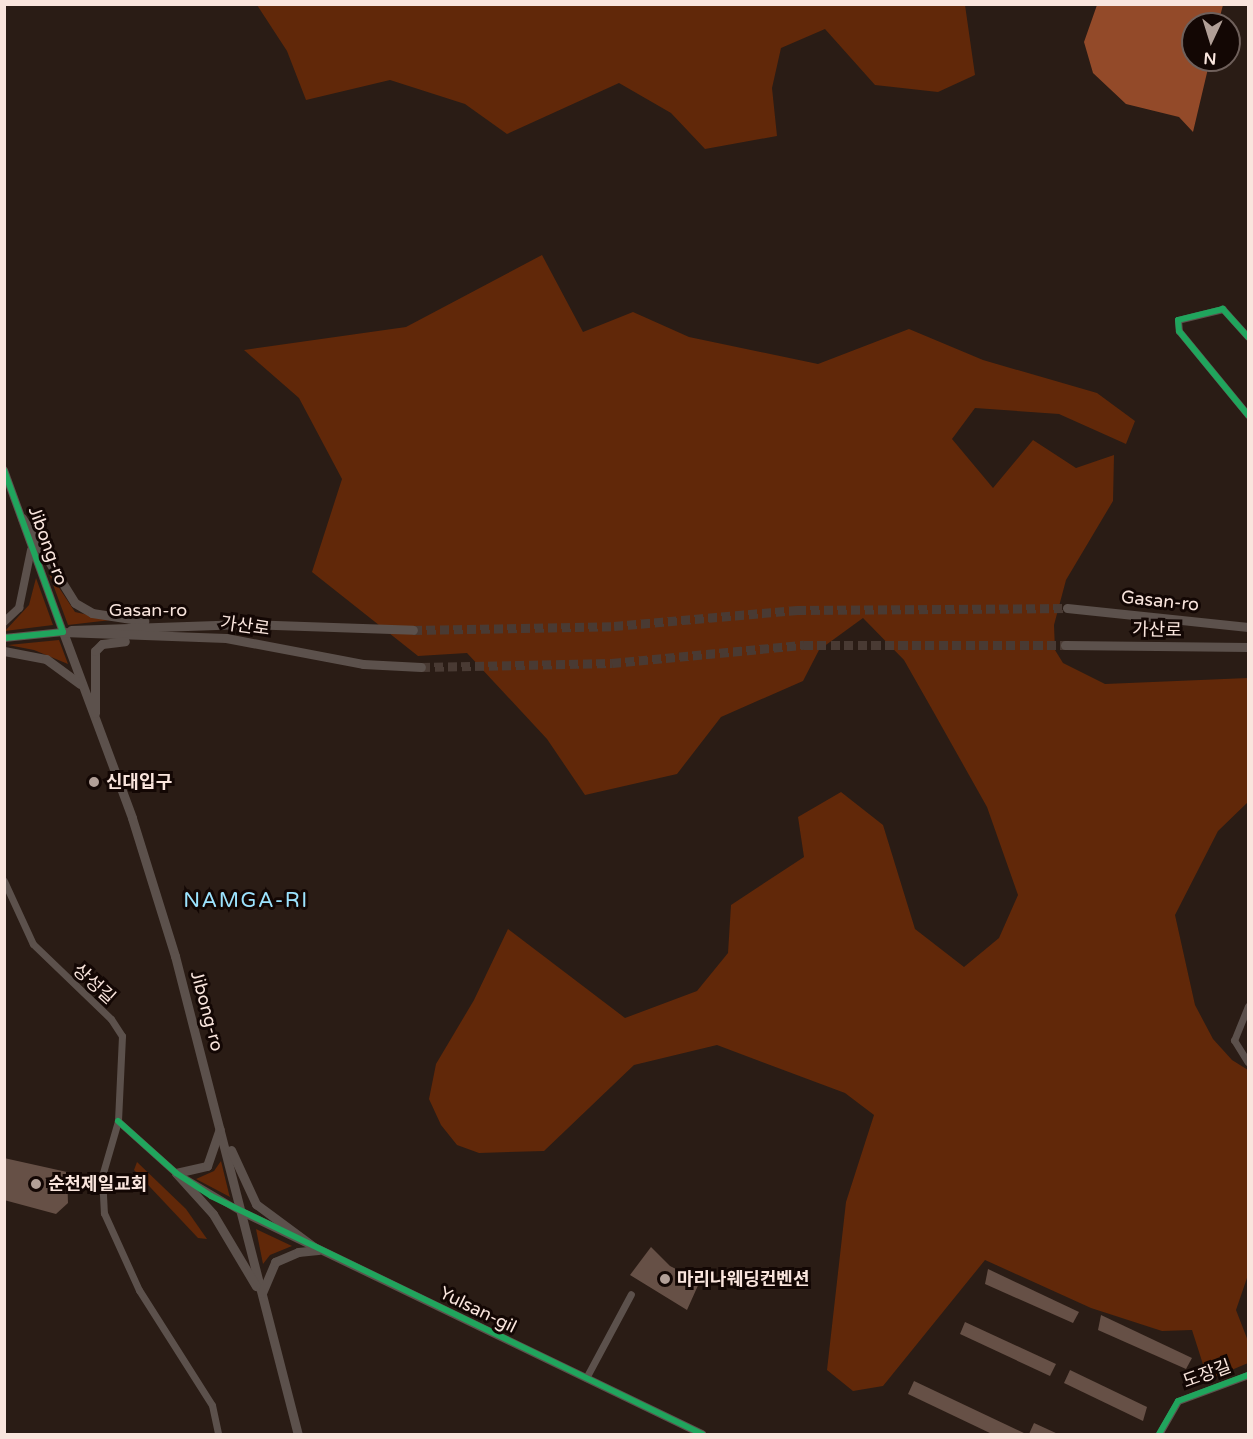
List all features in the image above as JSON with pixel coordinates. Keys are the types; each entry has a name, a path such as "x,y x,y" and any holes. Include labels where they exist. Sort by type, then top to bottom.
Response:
{"main road":[{"path":"22,518 69,597 82,608 102,616 179,626"},
{"name":"Gasan-ro","path":"1067,608 1248,627"},
{"name":"Gasan-ro","path":"63,632 88,626 413,630"},
{"name":"가산로","path":"63,632 226,638 363,664 421,667"},
{"name":"Jibong-ro","path":"63,632 132,818 175,956 298,1434"},
{"path":"95,721 94,665 98,647 111,642 178,637"},
{"name":"가산로","path":"1065,645 1248,647"},
{"path":"4,651 46,659 82,686"},
{"path":"176,1173 200,1171 213,1160 220,1126"},
{"path":"220,1126 256,1204 318,1250"},
{"path":"176,1173 213,1214 261,1295"},
{"path":"261,1295 275,1262 298,1252 318,1250"}],"street":[{"path":"1248,337 1223,309 1178,320 1179,331 1248,415"},
{"name":"Jibong-ro","path":"4,470 63,632"},
{"path":"4,622 23,598 32,547"},
{"path":"4,638 63,632"},
{"name":"상성길","path":"4,881 33,944 118,1027 124,1058 118,1121 102,1176 104,1213 139,1290 212,1405 218,1434"},
{"path":"1248,1006 1234,1040 1248,1062"},
{"path":"118,1121 176,1173 242,1212"},
{"name":"Yulsan-gil","path":"242,1212 702,1434"},
{"path":"586,1378 632,1294"},
{"name":"도장길","path":"1159,1434 1178,1401 1248,1375"}],"shaded area":[{"path":"257,5 965,5 975,75 938,92 875,85 825,29 781,48 772,88 777,136 705,149 671,113 619,83 507,134 465,104 390,80 306,100 287,51"},
{"path":"1097,5 1223,5 1221,12 1181,12 1181,72 1207,72 1193,132 1179,117 1126,104 1093,73 1084,42"},
{"path":"542,255 583,332 633,312 689,337 818,364 909,329 983,360 1097,393 1135,421 1126,444 1059,414 975,408 952,439 993,488 1033,440 1076,468 1114,455 1113,501 1066,580 1054,625 1055,650 1063,663 1105,684 1248,678 1248,802 1218,831 1175,915 1195,1005 1213,1039 1232,1060 1248,1070 1248,1275 1236,1310 1248,1341 1248,1363 1208,1380 1192,1330 1162,1331 1091,1308 985,1260 883,1386 853,1391 827,1370 846,1202 874,1115 845,1093 717,1045 634,1065 544,1151 479,1153 457,1145 441,1125 429,1099 436,1064 474,1000 508,929 625,1018 697,991 728,953 731,905 804,857 798,817 841,792 883,825 915,929 964,967 999,938 1018,895 987,807 904,660 863,618 819,650 803,681 721,717 677,774 585,795 547,739 467,653 418,656 312,572 342,479 299,398 244,350 406,327"},
{"path":"48,571 75,612 111,620 68,625"},
{"path":"36,578 53,625 5,631 29,605"},
{"path":"59,640 68,664 34,650 8,645"},
{"path":"221,1161 230,1197 196,1179 214,1171"},
{"path":"137,1162 186,1209 207,1239 198,1238 134,1170"},
{"path":"256,1229 292,1246 270,1255 263,1264"}],"building":[{"name":"순천제일교회","path":"4,1158 67,1172 68,1203 56,1214 4,1200"},
{"name":"마리나웨딩컨벤션","path":"651,1247 670,1266 700,1281 687,1310 630,1275"},
{"path":"988,1269 1079,1312 1073,1323 985,1284"},
{"path":"1101,1315 1192,1358 1186,1369 1098,1330"},
{"path":"965,1322 1056,1364 1050,1376 960,1334"},
{"path":"1070,1370 1147,1407 1143,1421 1064,1383"},
{"path":"914,1381 1026,1434 992,1434 908,1394"},
{"path":"1034,1423 1058,1434 1029,1434"}],"tunnel":[{"path":"413,630 614,626 797,610 1067,608"},
{"path":"421,667 612,663 804,645 1065,645"}],"cycle path":[{"path":"1248,337 1223,309 1178,320 1179,331 1248,415"},
{"path":"4,470 63,632 4,638"},
{"path":"118,1121 176,1173 211,1196 702,1434"},
{"path":"1159,1434 1178,1401 1248,1375"}],"place":[{"name":"신대입구","path":"94,782"},
{"name":"순천제일교회","path":"36,1184"},
{"name":"마리나웨딩컨벤션","path":"665,1279"}],"district":[{"name":"NAMGA-RI","path":"246,901"}]}
